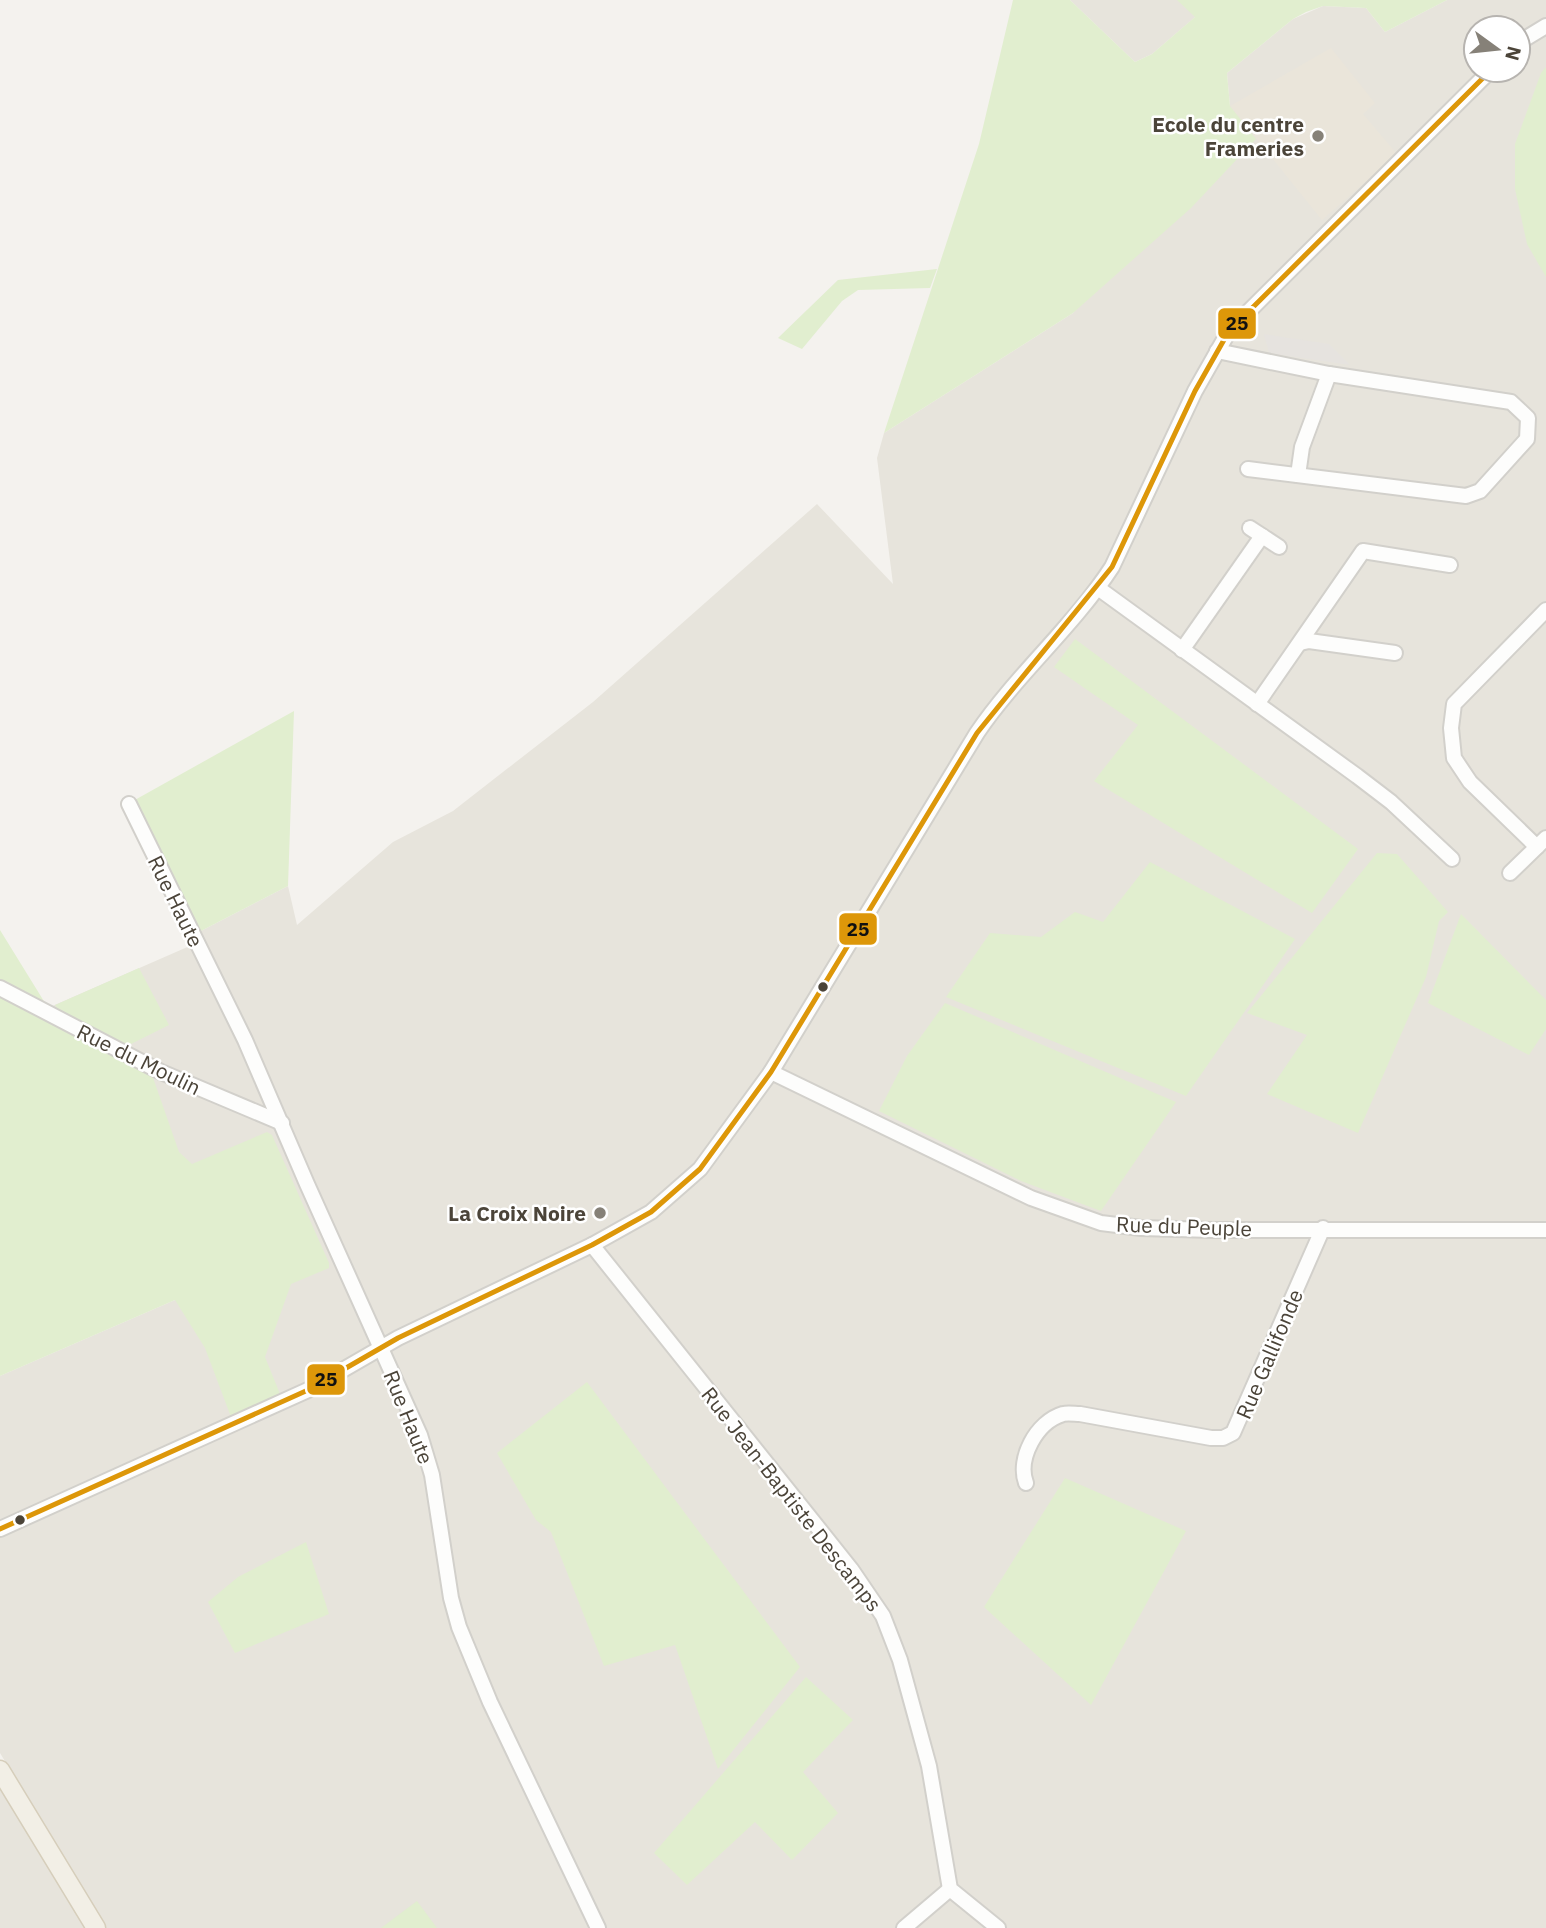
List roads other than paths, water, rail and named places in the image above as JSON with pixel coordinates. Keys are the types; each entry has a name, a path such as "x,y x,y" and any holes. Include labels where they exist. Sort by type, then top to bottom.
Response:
{"main road":[{"path":"0,1770 96,1928"}],"street":[{"path":"0,1529 307,1390 398,1338 592,1245 651,1212 676,1192 708,1158 771,1072 982,725 1013,684 1098,588 1112,567 1195,391 1217,351 1245,311 1477,84"},
{"path":"1217,351 1329,374 1511,402 1528,418 1527,439 1480,491 1466,496 1248,469"},
{"path":"1297,475 1302,447 1329,374"},
{"path":"1182,650 1256,532 1279,547"},
{"path":"1257,704 1363,551 1450,565"},
{"path":"1098,588 1391,802 1452,859"},
{"path":"1510,873 1542,842 1470,782 1454,758 1451,728 1454,704 1546,610"},
{"path":"1300,643 1395,653"},
{"name":"Rue Haute","path":"129,804 245,1040 424,1445 432,1475 451,1598 459,1628 490,1702 598,1928"},
{"name":"Rue du Moulin","path":"0,988 161,1072 282,1123"},
{"name":"Rue du Peuple","path":"771,1072 1031,1198 1083,1219 1141,1228 1546,1230"},
{"name":"Rue Gallifonde","path":"1026,1483 1023,1461 1028,1449 1051,1421 1063,1414 1080,1414 1211,1438 1223,1438 1233,1433 1241,1422 1323,1228"},
{"name":"Rue Jean-Baptiste Descamps","path":"592,1245 851,1569 883,1616 921,1733 950,1889"},
{"path":"904,1928 950,1889 998,1928"}],"place":[{"name":"Ecole du centre Frameries","path":"1318,136"},
{"name":"La Croix Noire","path":"600,1213"}]}
